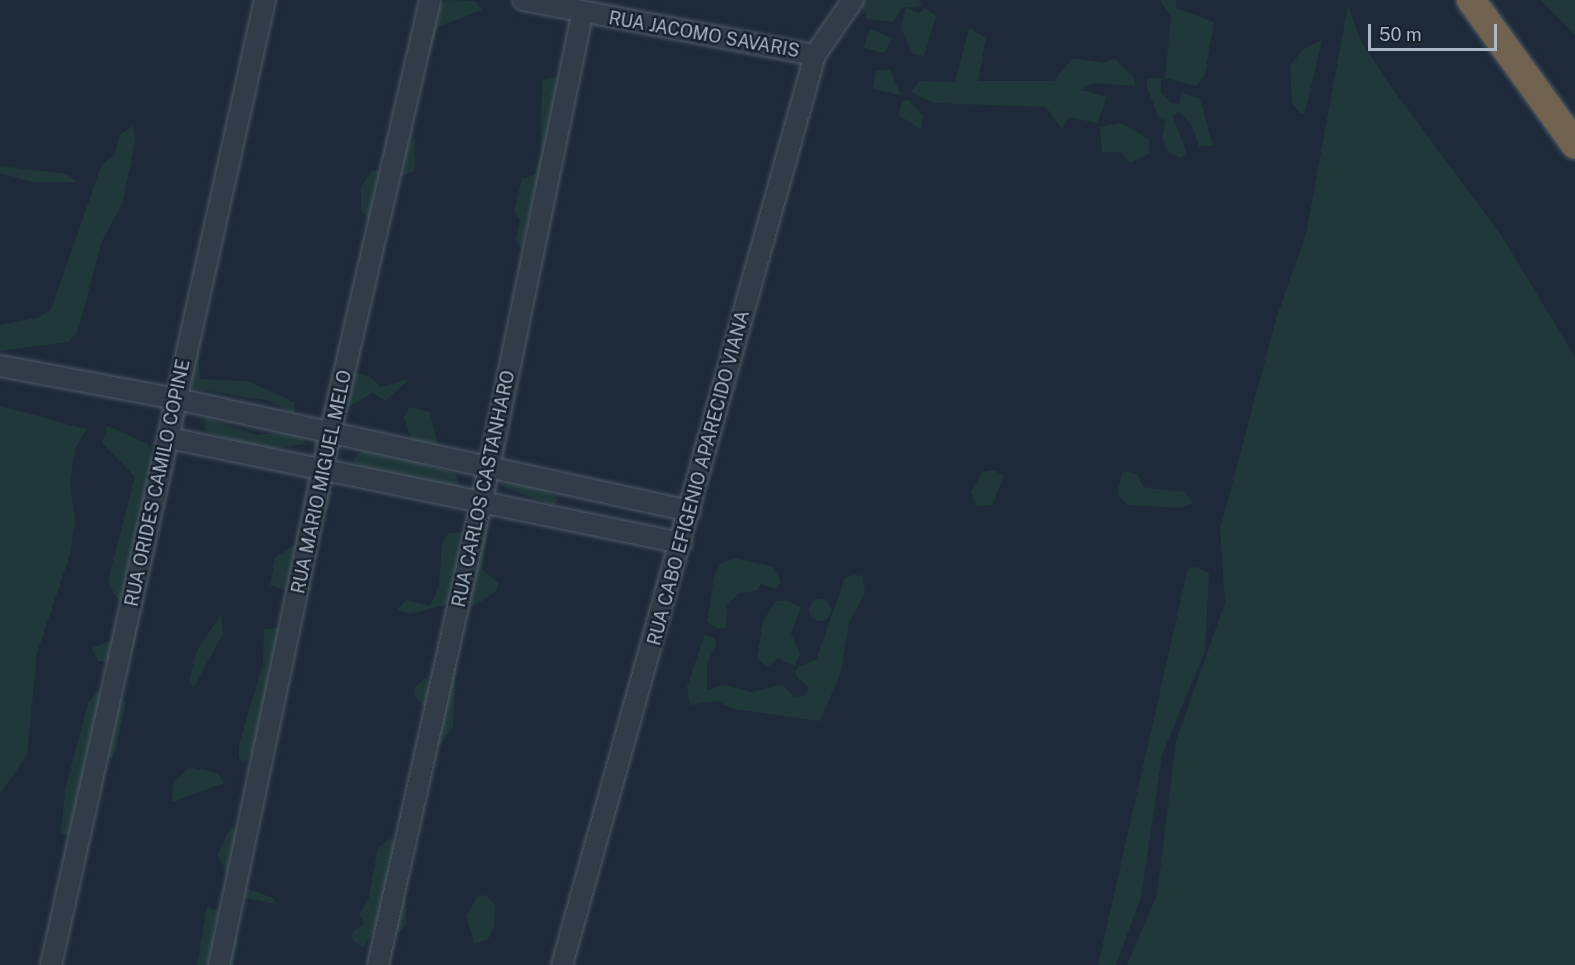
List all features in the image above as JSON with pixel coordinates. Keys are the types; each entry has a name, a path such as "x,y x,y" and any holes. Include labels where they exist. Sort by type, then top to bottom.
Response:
{"highway":[{"path":"1472,0 1575,144"}],"street":[{"name":"RUA ORIDES CAMILO COPINE","path":"51,965 265,0"},
{"name":"RUA MARIO MIGUEL MELO","path":"219,965 325,469 330,434 430,0"},
{"name":"RUA JACOMO SAVARIS","path":"523,0 815,55"},
{"name":"RUA CABO EFIGENIO APARECIDO VIANA","path":"562,965 815,55 853,0"},
{"name":"RUA CARLOS CASTANHARO","path":"378,965 489,468 583,12"},
{"path":"0,366 177,399 690,511"},
{"path":"169,438 681,543"}],"green space":[{"path":"446,0 475,1 482,10 438,27 417,88 436,11"},
{"path":"859,0 919,0 922,6 902,8 893,22 867,19"},
{"path":"1160,0 1176,0 1176,8 1214,22 1205,74 1196,86 1165,78 1171,17"},
{"path":"1540,0 1575,0 1575,34"},
{"path":"1348,5 1361,41 1389,84 1501,235 1575,357 1575,965 1127,965 1157,895 1176,741 1225,603 1220,529 1276,319 1306,234"},
{"path":"906,7 919,13 925,8 936,16 924,56 912,53 901,28"},
{"path":"969,28 986,38 978,81 1054,81 1073,58 1104,63 1114,58 1134,77 1136,86 1093,83 1081,90 1107,97 1097,123 1069,117 1062,129 1046,107 934,103 911,92 920,81 955,82"},
{"path":"870,29 893,38 884,53 863,48"},
{"path":"1322,40 1305,113 1300,113 1292,103 1290,65 1305,48"},
{"path":"876,70 890,70 901,95 873,89"},
{"path":"555,77 561,80 521,249 516,240 520,220 514,211 522,179 535,174 541,153 542,80"},
{"path":"1161,78 1161,93 1171,103 1179,104 1181,92 1200,99 1213,146 1199,146 1192,126 1178,111 1173,117 1187,154 1181,158 1168,152 1162,139 1166,120 1159,119 1147,87 1147,79"},
{"path":"909,100 923,116 921,130 899,115 902,101"},
{"path":"1121,123 1150,140 1149,154 1130,163 1121,152 1102,152 1100,127"},
{"path":"133,126 135,141 123,202 101,243 78,331 68,342 0,351 0,325 40,317 51,309 102,164 115,155 119,135"},
{"path":"405,130 412,132 412,142 415,136 414,171 394,179 385,238 361,210 361,187 372,170 386,173"},
{"path":"0,166 67,174 77,182 33,182 0,173"},
{"path":"198,346 200,379 248,381 294,402 295,414 270,401 191,388 186,383"},
{"path":"350,371 370,377 381,387 409,379 385,401 373,393 339,412"},
{"path":"0,406 86,429 75,449 70,484 75,521 70,554 37,653 27,755 0,794"},
{"path":"409,407 430,412 438,447 417,446 410,436 404,417"},
{"path":"204,417 256,435 298,431 305,444 262,450 206,432"},
{"path":"107,426 148,444 152,459 126,577 141,603 134,648 126,660 112,662 98,661 92,648 116,638 125,609 109,586 110,572 135,477 102,443"},
{"path":"366,447 455,473 459,485 453,489 371,473 352,461"},
{"path":"995,470 1004,477 992,505 976,506 971,492 982,472"},
{"path":"1123,471 1137,474 1143,487 1185,492 1193,503 1180,508 1127,505 1117,494"},
{"path":"508,479 549,491 558,500 553,505 500,484"},
{"path":"318,489 333,492 310,562 311,590 297,594 270,585 275,557 302,541"},
{"path":"483,514 488,527 482,569 499,584 496,591 474,606 452,603 410,614 397,610 406,600 430,606 439,586 442,542 449,533 464,532"},
{"path":"734,558 774,567 781,582 776,589 761,584 756,591 739,593 727,606 726,628 718,629 707,622 714,576 721,563"},
{"path":"1197,567 1209,574 1205,651 1162,755 1141,897 1116,965 1098,965 1188,568"},
{"path":"854,575 863,576 865,593 849,622 841,672 820,721 734,709 717,701 690,705 687,687 705,634 714,638 716,645 707,663 707,690 725,685 751,692 783,685 795,697 804,696 809,688 795,674 799,666 816,660 845,578"},
{"path":"820,599 828,602 831,610 828,618 820,621 812,618 809,610 812,602"},
{"path":"785,600 801,607 791,634 800,654 795,666 778,658 767,667 757,658 763,621 776,601"},
{"path":"221,614 223,634 194,687 189,682 196,652"},
{"path":"279,628 255,751 245,762 239,758 239,744 263,664 264,629"},
{"path":"456,660 453,727 438,747 429,749 427,711 414,695 415,687 425,678 437,685 450,661"},
{"path":"98,691 126,702 115,753 111,759 105,755 68,836 61,834 65,790 88,703"},
{"path":"190,767 218,773 224,783 172,802 174,782"},
{"path":"230,828 256,832 244,881 246,888 273,898 276,904 241,897 217,855"},
{"path":"389,839 396,842 382,902 405,897 407,924 397,934 376,928 363,948 352,939 353,931 365,924 359,914 368,901 378,848"},
{"path":"485,895 495,905 494,927 488,939 475,944 466,916 477,897"},
{"path":"207,906 219,912 212,931 234,932 238,940 233,965 197,965"}]}
